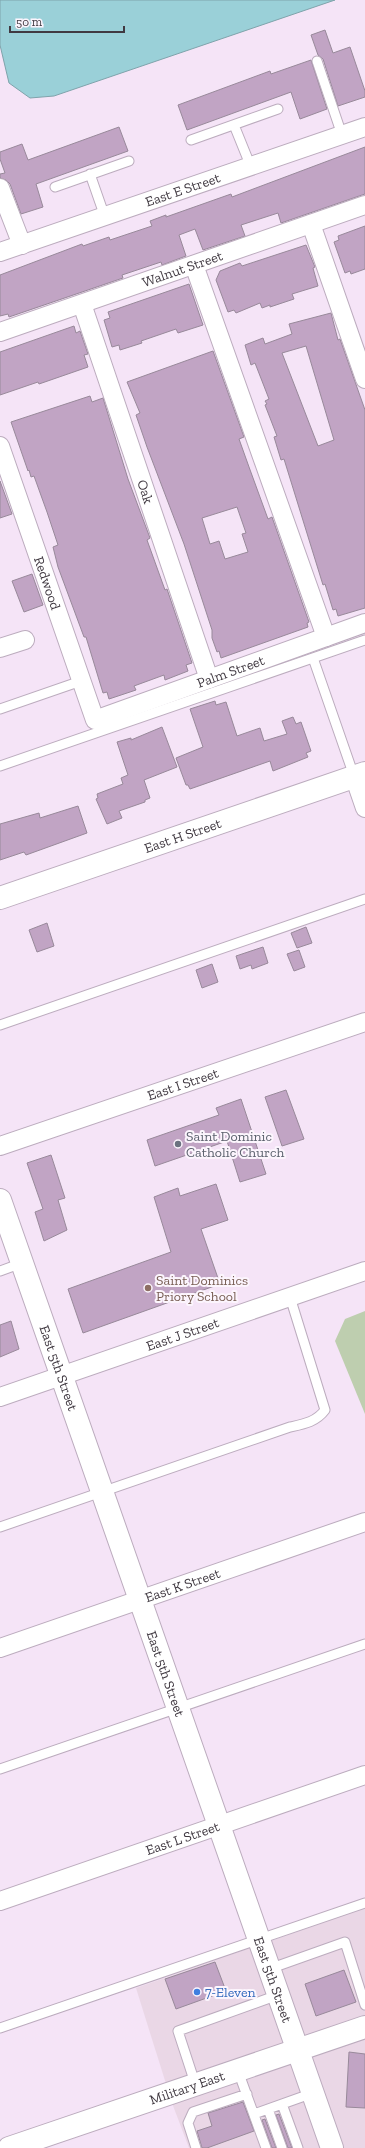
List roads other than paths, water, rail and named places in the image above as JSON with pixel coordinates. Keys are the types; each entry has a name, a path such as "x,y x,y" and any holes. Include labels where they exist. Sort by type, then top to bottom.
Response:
{"street":[{"name":"East E Street","path":"0,252 365,127"},
{"path":"0,188 22,245"},
{"name":"Walnut Street","path":"0,332 365,205"},
{"path":"311,224 365,379"},
{"path":"194,265 326,637"},
{"name":"Oak","path":"82,304 209,679"},
{"name":"Redwood","path":"0,446 3,466 96,720"},
{"name":"Palm Street","path":"96,720 365,623"},
{"path":"0,648 25,640"},
{"path":"360,775 365,808"},
{"name":"East H Street","path":"0,898 360,775"},
{"name":"East I Street","path":"0,1146 365,1022"},
{"name":"East 5th Street","path":"0,1200 313,2093 328,2147"},
{"name":"East J Street","path":"0,1397 365,1271"},
{"name":"East K Street","path":"0,1648 365,1522"},
{"name":"East L Street","path":"0,1901 365,1775"},
{"name":"Military East","path":"9,2148 237,2069 365,2027"}],"lane":[{"path":"317,61 342,135"},
{"path":"191,140 278,109"},
{"path":"234,125 251,167"},
{"path":"55,187 129,161"},
{"path":"90,174 105,217"},
{"path":"0,766 365,640"},
{"path":"312,658 360,775"},
{"path":"0,709 81,681"},
{"path":"0,1025 365,899"},
{"path":"0,1271 22,1263"},
{"path":"0,1527 290,1427 309,1423 320,1416 325,1410 320,1387 290,1297"},
{"path":"0,1770 365,1644"},
{"path":"0,2028 365,1903"},
{"path":"269,1969 345,1942 365,2004"},
{"path":"195,2084 178,2031 278,1995"},
{"path":"237,2069 266,2148"},
{"path":"254,2114 313,2093"},
{"path":"196,2148 188,2123 193,2112 246,2094"},
{"path":"282,2104 298,2148"},
{"path":"268,2109 282,2148"}],"water":[{"path":"0,0 335,0 54,96 30,98 9,83 0,45"}],"place":[{"name":"Saint Dominic Catholic Church","path":"178,1144"},
{"name":"Saint Dominics Priory School","path":"148,1288"},
{"name":"7-Eleven","path":"197,1992"}]}
